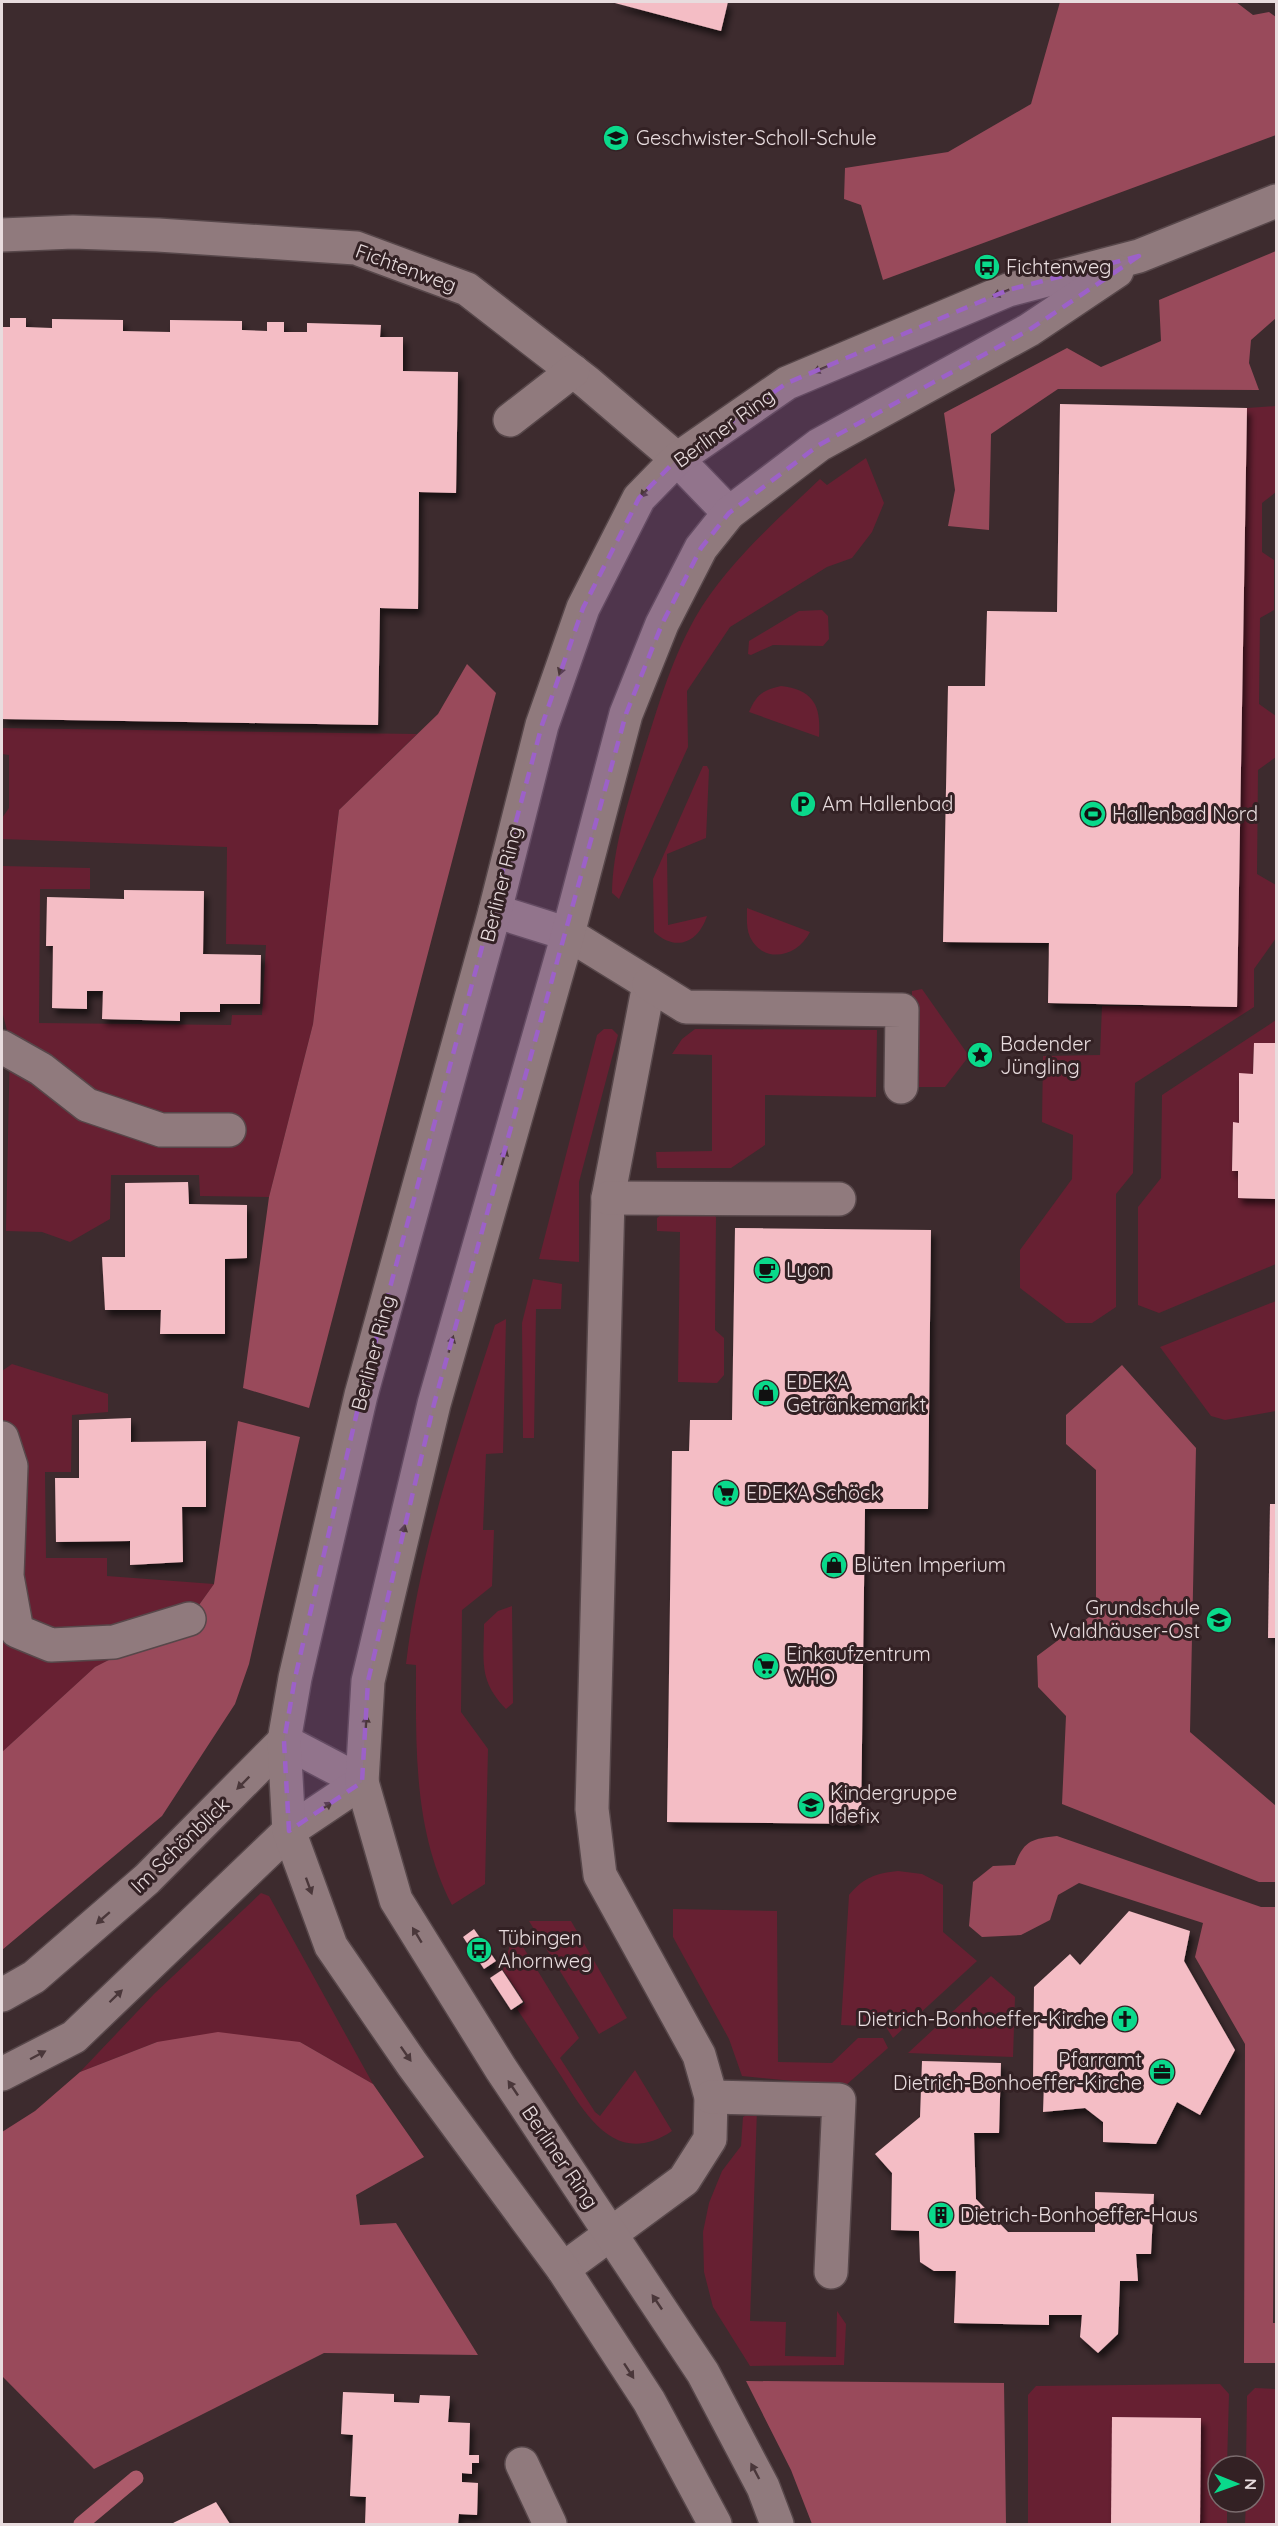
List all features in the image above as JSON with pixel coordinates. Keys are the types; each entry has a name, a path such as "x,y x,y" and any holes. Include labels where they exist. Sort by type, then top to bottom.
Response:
{"street":[{"name":"Berliner Ring","path":"715,2524 649,2402 563,2269 412,2064 331,1946 289,1832 284,1741 295,1678 361,1395 495,911 542,725 584,608 639,498 676,459 787,383 1008,290 1139,256 1276,201"},
{"name":"Fichtenweg","path":"2,235 73,232 158,235 356,248 467,290 573,371 676,459 729,513"},
{"name":"Berliner Ring","path":"777,2524 763,2487 703,2373 501,2069 396,1900 362,1782 368,1681 434,1404 568,934 626,714 662,624 696,557 729,513 819,445 1029,330 1139,256"},
{"path":"510,420 573,371"},
{"path":"495,911 568,934 686,1007 902,1010 901,1087"},
{"path":"563,2269 684,2180 710,2139 711,2097 699,2055 600,1875 592,1809 608,1198 650,984"},
{"path":"2,1047 41,1069 87,1105 161,1130 229,1130"},
{"path":"608,1198 839,1199"},
{"path":"2,1438 11,1466 7,1576 16,1631 51,1645 114,1642 189,1619"},
{"path":"2,2074 74,2037 289,1832 362,1782 284,1741"},
{"name":"Im Schönblick","path":"2,1995 34,1977 147,1879 284,1741"},
{"path":"711,2097 838,2100 831,2272"},
{"path":"522,2464 550,2524"}],"highlighted area":[{"path":"1139,256 1029,330 819,445 729,513 701,548 662,624 626,714 434,1404 368,1681 362,1782 289,1831 284,1741 295,1678 361,1395 542,725 583,608 639,498 677,459 787,383 1008,290"}],"shaded area":[{"path":"1060,2 1236,2 1253,15 1269,12 1276,17 1276,135 883,280 861,205 844,199 845,168 948,152 1031,104"},
{"path":"1276,251 1276,318 1251,340 1249,363 1259,390 1058,389 991,434 989,530 948,526 955,490 944,413 1067,348 1101,367 1161,341 1159,300"},
{"path":"1276,406 1276,492 1262,503 1262,552 1274,560 1274,610 1260,618 1259,704 1276,716 1276,757 1258,770 1257,874 1276,885 1276,938 1254,969 1254,1007 1135,1083 1133,1173 1116,1194 1116,1307 1092,1323 1066,1323 1020,1288 1020,1250 1072,1179 1073,1135 1042,1122 1043,1056 1100,1055 1102,1006 1237,1006 1247,408"},
{"path":"866,458 884,503 872,532 852,558 827,567 730,627 687,691 688,747 619,899 612,893 613,876 626,811 664,689 695,618 707,598 736,562 820,479 827,485"},
{"path":"822,610 828,616 829,639 823,646 773,645 751,655 748,654 749,641 799,611"},
{"path":"467,664 496,693 309,1408 243,1388 269,1197 313,1024 339,810 438,714"},
{"path":"781,686 801,691 813,701 819,717 819,737 749,712 754,701 761,694"},
{"path":"2,728 417,734 339,810 313,1024 269,1197 200,1196 199,1175 111,1175 110,1219 70,1242 42,1232 6,1231 10,1042 2,1011 2,866 90,868 90,889 40,889 39,1023 231,1025 232,1015 262,1015 266,945 226,944 227,847 2,839 2,818 9,808 9,755 2,754"},
{"path":"703,766 707,766 709,770 706,838 667,854 668,925 707,916 698,933 692,938 685,942 670,942 654,932 653,879"},
{"path":"747,908 810,932 797,948 789,952 771,954 763,951 750,937"},
{"path":"922,989 969,1056 945,1087 912,1087 912,991"},
{"path":"1276,1020 1276,1043 1254,1043 1253,1074 1239,1074 1239,1123 1233,1123 1232,1171 1238,1171 1238,1198 1276,1199 1276,1264 1159,1313 1138,1305 1138,1207 1161,1178 1162,1095"},
{"path":"604,1029 612,1029 618,1035 579,1182 579,1262 539,1259 597,1035"},
{"path":"695,1029 877,1030 876,1097 765,1095 765,1145 731,1168 657,1168 656,1152 712,1151 712,1055 672,1054 682,1039"},
{"path":"665,1212 711,1213 716,1217 715,1330 724,1338 724,1375 717,1383 678,1382 680,1232 657,1231 657,1218"},
{"path":"533,1279 562,1284 561,1309 536,1309 534,1438 523,1438 522,1323"},
{"path":"1276,1301 1276,1411 1225,1420 1211,1416 1160,1347"},
{"path":"506,1319 503,1453 486,1454 483,1530 494,1530 492,1586 462,1610 461,1712 488,1749 485,1884 452,1905 439,1877 423,1818 417,1757 416,1665 406,1664 421,1577 442,1492 495,1325"},
{"path":"12,1364 108,1394 108,1412 72,1415 71,1472 45,1472 46,1558 107,1558 107,1576 214,1584 189,1619 95,1667 2,1752 2,1371"},
{"path":"1122,1365 1196,1448 1190,1732 1276,1806 1276,1882 1259,1882 1062,1804 1066,1716 1038,1687 1037,1656 1096,1612 1096,1470 1066,1444 1066,1415"},
{"path":"238,1421 300,1437 249,1664 235,1704 162,1816 2,1950 2,1752 95,1667 189,1619 214,1584"},
{"path":"512,1606 513,1703 506,1709 491,1689 484,1670 484,1624 498,1611"},
{"path":"1057,1836 1261,1907 1276,1907 1273,2323 1276,2323 1276,2363 1244,2363 1245,2044 1195,1957 1203,1923 1079,1883 1058,1895 1050,1920 1021,1935 982,1937 969,1926 973,1882 993,1866 1015,1865 1022,1850 1030,1842"},
{"path":"898,1871 922,1874 943,1885 943,1932 977,1961 893,2038 886,2027 841,2025 849,1895 859,1884 870,1877"},
{"path":"261,1893 269,1896 373,2084 300,2042 157,2042 80,2072 154,1994"},
{"path":"673,1909 777,1911 778,2062 832,2063 858,2038 883,2038 888,2048 845,2086 742,2076 729,2039 673,1937"},
{"path":"529,1921 571,1921 627,2018 599,2034"},
{"path":"511,1941 520,1942 579,2038 560,2058 595,2112 600,2116 635,2070 672,2131 653,2141 635,2144 620,2141 606,2133 593,2121 571,2092 517,2009 525,2003 503,1970"},
{"path":"991,1976 1015,1997 1013,2057 908,2053"},
{"path":"218,2032 300,2042 373,2084 424,2157 356,2195 360,2225 396,2223 478,2355 324,2353 94,2469 2,2376 2,2132 35,2111 80,2072 157,2042"},
{"path":"757,2109 750,2321 786,2322 785,2356 836,2357 837,2311 846,2324 844,2365 750,2366 713,2307 704,2272 703,2232 709,2203 722,2171 741,2146 743,2117"},
{"path":"746,2381 1004,2383 1006,2524 812,2524 791,2470"},
{"path":"1220,2384 1229,2394 1227,2454 1206,2454 1206,2514 1227,2514 1227,2524 1028,2524 1028,2395 1036,2386"},
{"path":"1255,2388 1276,2389 1276,2524 1245,2524 1245,2514 1266,2514 1266,2454 1246,2454 1247,2396"}],"building":[{"path":"611,2 728,2 721,31"},
{"path":"10,318 26,318 26,327 52,328 52,319 123,320 123,331 170,332 170,320 242,321 242,330 267,331 267,322 284,322 284,332 307,332 307,323 381,325 380,337 403,337 403,371 458,372 456,493 419,492 418,609 380,608 378,725 2,719 2,327 10,327"},
{"name":"Hallenbad Nord","path":"1060,404 1247,408 1237,1007 1048,1003 1049,943 943,942 948,686 985,686 987,611 1057,612"},
{"path":"124,890 204,891 203,954 261,955 260,1004 220,1004 220,1012 180,1012 180,1021 102,1019 103,991 87,991 87,1009 52,1008 53,946 46,946 47,897 124,899"},
{"path":"1254,1043 1276,1043 1276,1199 1238,1198 1238,1171 1232,1171 1233,1122 1239,1123 1239,1073 1253,1074"},
{"path":"188,1182 189,1204 247,1205 247,1258 225,1259 225,1334 160,1334 161,1310 105,1310 102,1257 125,1257 125,1183"},
{"name":"Einkaufzentrum WHO","path":"735,1228 931,1230 928,1509 865,1509 861,1824 667,1822 672,1451 689,1451 690,1420 732,1420"},
{"path":"131,1418 131,1442 206,1441 206,1507 182,1507 183,1562 130,1565 130,1541 56,1542 55,1478 79,1478 79,1420"},
{"path":"1270,1504 1276,1504 1276,1638 1268,1638"},
{"name":"Dietrich-Bonhoeffer-Kirche","path":"1129,1911 1190,1931 1184,1961 1235,2050 1200,2115 1177,2102 1156,2144 1103,2142 1103,2122 1085,2108 1043,2112 1044,2083 1033,2084 1034,1987 1070,1954 1080,1965"},
{"path":"474,1929 496,1961 484,1969 463,1937"},
{"path":"502,1970 523,2002 511,2010 490,1978"},
{"name":"Dietrich-Bonhoeffer-Haus","path":"922,2061 1001,2063 999,2133 974,2133 976,2199 1008,2232 1095,2232 1095,2192 1154,2194 1151,2254 1136,2254 1138,2281 1120,2281 1118,2334 1098,2353 1080,2337 1082,2315 1049,2315 1049,2325 954,2323 956,2271 934,2271 920,2262 919,2231 891,2230 892,2173 875,2154 920,2117"},
{"path":"343,2392 394,2394 394,2402 419,2403 420,2395 450,2396 448,2422 470,2423 469,2455 479,2455 479,2463 472,2463 472,2474 462,2473 462,2482 478,2483 477,2515 459,2514 458,2524 365,2524 366,2497 350,2496 353,2435 341,2434"},
{"path":"1112,2417 1201,2418 1200,2524 1111,2524"},
{"path":"216,2502 230,2524 171,2524"}],"waterway":[{"path":"81,2524 136,2478"}],"place":[{"name":"Geschwister-Scholl-Schule","path":"616,138"},
{"name":"Fichtenweg","path":"987,267"},
{"name":"Am Hallenbad","path":"803,804"},
{"name":"Hallenbad Nord","path":"1093,814"},
{"name":"Badender Jüngling","path":"980,1055"},
{"name":"Lyon","path":"767,1270"},
{"name":"EDEKA Getränkemarkt","path":"766,1393"},
{"name":"EDEKA Schöck","path":"726,1493"},
{"name":"Blüten Imperium","path":"834,1565"},
{"name":"Grundschule Waldhäuser-Ost","path":"1219,1620"},
{"name":"Einkaufzentrum WHO","path":"766,1666"},
{"name":"Kindergruppe Idefix","path":"811,1805"},
{"name":"Tübingen Ahornweg","path":"479,1950"},
{"name":"Dietrich-Bonhoeffer-Kirche","path":"1125,2019"},
{"name":"Pfarramt Dietrich-Bonhoeffer-Kirche","path":"1162,2072"},
{"name":"Dietrich-Bonhoeffer-Haus","path":"941,2215"}]}
